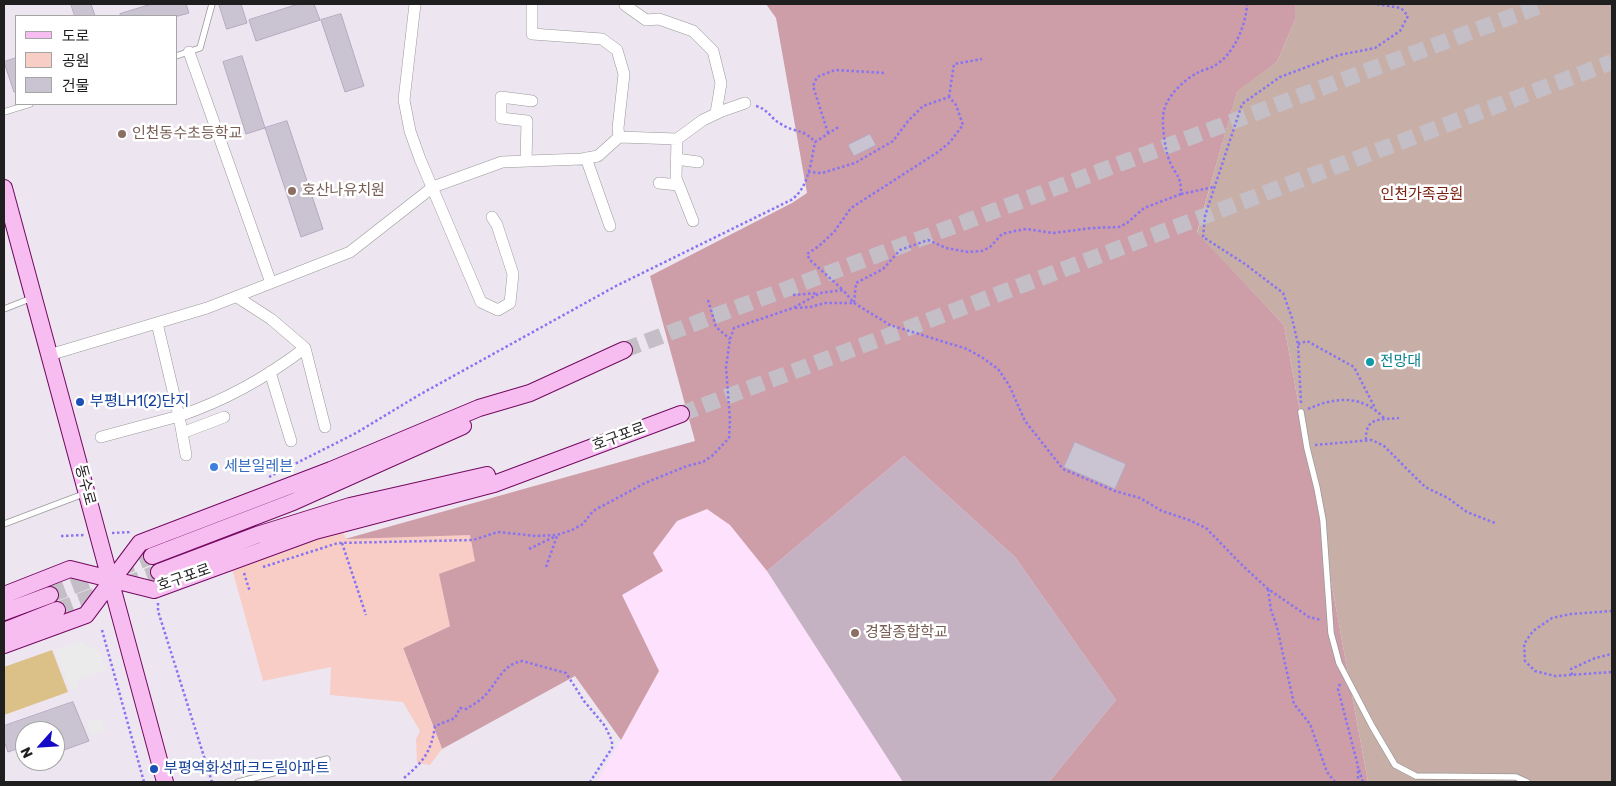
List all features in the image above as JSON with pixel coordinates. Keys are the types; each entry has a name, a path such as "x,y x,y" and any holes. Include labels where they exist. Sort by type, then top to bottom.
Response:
{"main road":[{"name":"동수로","path":"4,188 165,782"},
{"name":"호구포로","path":"152,556 293,502 483,417 530,393 624,350"},
{"name":"호구포로","path":"530,393 479,408 331,470 140,543 111,580 154,590 315,531 494,484 681,414"},
{"name":"호구포로","path":"159,572 257,535 350,506 557,460"},
{"path":"4,595 70,570 111,580 86,615 4,645"},
{"path":"4,612 50,595"},
{"path":"4,631 57,610"}],"street":[{"path":"415,4 404,100 410,131 420,159 481,302 498,310 510,304 513,274 497,226 492,217"},
{"path":"626,4 646,20 660,19 693,31 713,51 720,83 716,113"},
{"path":"532,6 532,34 602,39 616,50 624,74 618,128 619,137"},
{"path":"189,52 271,283"},
{"path":"526,161 527,121 501,118 501,97 532,101"},
{"path":"49,355 207,308 350,252 433,187 502,162 598,156 619,137 677,139 716,113 745,103"},
{"path":"677,139 676,178 693,221"},
{"path":"586,158 610,226"},
{"path":"676,159 698,162"},
{"path":"659,183 678,185"},
{"path":"237,297 271,319 305,348 325,427"},
{"path":"157,323 179,416 186,455"},
{"path":"101,437 179,416 208,406 270,372 305,348"},
{"path":"270,372 291,441"},
{"path":"182,434 224,417"}],"lane":[{"path":"178,55 200,48 212,4"},
{"path":"4,112 27,105"},
{"path":"4,309 34,298"},
{"path":"1302,412 1307,448 1323,520 1329,623 1339,663 1395,765 1416,776 1516,777 1527,782"},
{"path":"4,524 87,492"},
{"path":"238,782 326,759"}],"path":[{"path":"1181,194 1181,180 1170,162 1163,130 1164,110 1185,80 1198,72 1215,66 1229,53 1237,40 1247,11 1247,4"},
{"path":"1376,4 1401,8 1408,16 1400,31 1375,48 1339,55 1280,77 1242,104 1205,216 1203,237 1245,264 1283,293 1292,318 1298,344 1302,412 1336,399 1362,403 1376,409"},
{"path":"982,59 954,64 949,97 956,105 963,125 950,142 938,152 851,208 834,232 807,254 810,260 843,290 854,303 890,325 967,349 998,369 1008,385 1025,421 1063,469 1115,491 1140,498 1162,511 1206,528 1268,589 1309,616 1329,623"},
{"path":"828,133 813,86 817,77 835,70 886,73"},
{"path":"808,172 822,173 855,163 893,141 908,121 923,106 949,97"},
{"path":"745,103 767,110 779,124 805,133 815,142"},
{"path":"268,478 356,433 419,395 616,286 792,200 800,191 808,172 815,142 840,126"},
{"path":"854,303 856,284 883,270 900,250 928,240 946,248 968,252 982,251 990,247 1002,234 1026,229 1053,233 1119,227 1127,223 1144,208 1181,194 1215,187"},
{"path":"794,295 843,290"},
{"path":"528,549 578,527 593,512 645,483 702,462 712,456 729,438 726,367 730,339 734,328 793,308 820,293"},
{"path":"708,300 716,327 730,339"},
{"path":"793,308 810,307 825,303 854,303"},
{"path":"1298,344 1306,341 1354,367 1376,409 1386,419"},
{"path":"1366,440 1366,431 1370,423 1399,418"},
{"path":"1307,448 1319,444 1372,440 1384,446 1425,487 1448,498 1467,512 1495,523"},
{"path":"108,533 136,532"},
{"path":"366,615 342,543 473,540 498,532 536,536 557,535"},
{"path":"61,536 89,534"},
{"path":"546,567 557,535"},
{"path":"244,573 250,592"},
{"path":"1268,589 1294,704 1310,724 1327,772 1335,782"},
{"path":"158,599 158,612 212,782"},
{"path":"1612,612 1571,614 1552,618 1533,631 1524,644 1525,661 1535,671 1556,676 1612,672"},
{"path":"102,630 144,782"},
{"path":"1572,676 1572,669 1596,658 1612,654"},
{"path":"404,778 419,765 432,745 435,726 455,718 460,708 466,710 482,700 502,671 515,662 522,661 566,673 584,701 605,726 610,736 612,748 590,782"},
{"path":"1344,673 1338,689 1363,782"},
{"path":"1358,766 1358,782"}],"shaded area":[{"path":"766,4 1295,4 1295,20 1277,62 1237,92 1197,232 1284,325 1368,782 1049,782 1116,700 1015,557 904,456 767,571 730,525 707,509 677,521 653,553 663,571 622,595 659,671 621,740 575,676 442,749 403,648 450,626 345,539 695,441 650,276 792,203 807,193 776,18"},
{"name":"경잘종합학교","path":"904,456 1049,782 597,782 659,671 622,595 663,571 653,553 677,521 707,509 730,525 768,571"},
{"path":"904,456 1015,557 1116,700 1049,782 903,782 767,571"},
{"path":"80,642 100,652 105,670 76,680 78,688 71,690 55,650"},
{"path":"52,650 68,692 4,715 4,667"},
{"path":"100,718 105,730 92,735 87,722"}],"green space":[{"name":"인천가족공원","path":"1295,4 1612,4 1612,782 1368,782 1284,325 1197,233 1237,91 1277,62 1295,20"},
{"path":"342,529 346,539 470,535 475,561 439,574 450,626 403,648 442,749 430,765 417,763 416,739 420,731 403,702 330,695 331,667 263,681 231,565"}],"building":[{"path":"71,4 91,4 95,15 75,15"},
{"path":"152,4 186,4 189,13 178,16 120,14"},
{"path":"219,4 241,4 247,23 227,29"},
{"path":"299,4 314,4 320,20 256,41 249,20"},
{"path":"341,14 364,86 345,92 321,20"},
{"path":"242,56 265,128 246,134 223,62"},
{"path":"15,58 15,92 14,92 4,62"},
{"path":"287,121 323,229 301,237 265,128"},
{"path":"870,134 876,145 854,156 848,145"},
{"name":"전망대","path":"1372,357 1375,358 1375,368 1368,369 1365,368 1364,361 1365,358"},
{"path":"1075,442 1126,464 1115,489 1064,467"},
{"path":"73,702 89,741 65,750 65,721 18,721"},
{"path":"15,722 15,750 8,752 4,741 4,726"}],"tunnel":[{"path":"624,350 1545,4"},
{"path":"681,414 1612,62"},
{"path":"50,595 152,556"},
{"path":"57,610 159,572"}],"place":[{"name":"인천동수초등학교","path":"122,134"},
{"name":"호산나유치원","path":"292,191"},
{"name":"전망대","path":"1370,362"},
{"name":"부평LH1(2)단지","path":"80,402"},
{"name":"세븐일레븐","path":"214,467"},
{"name":"경잘종합학교","path":"855,633"},
{"name":"부평역화성파크드림아파트","path":"154,769"}]}
